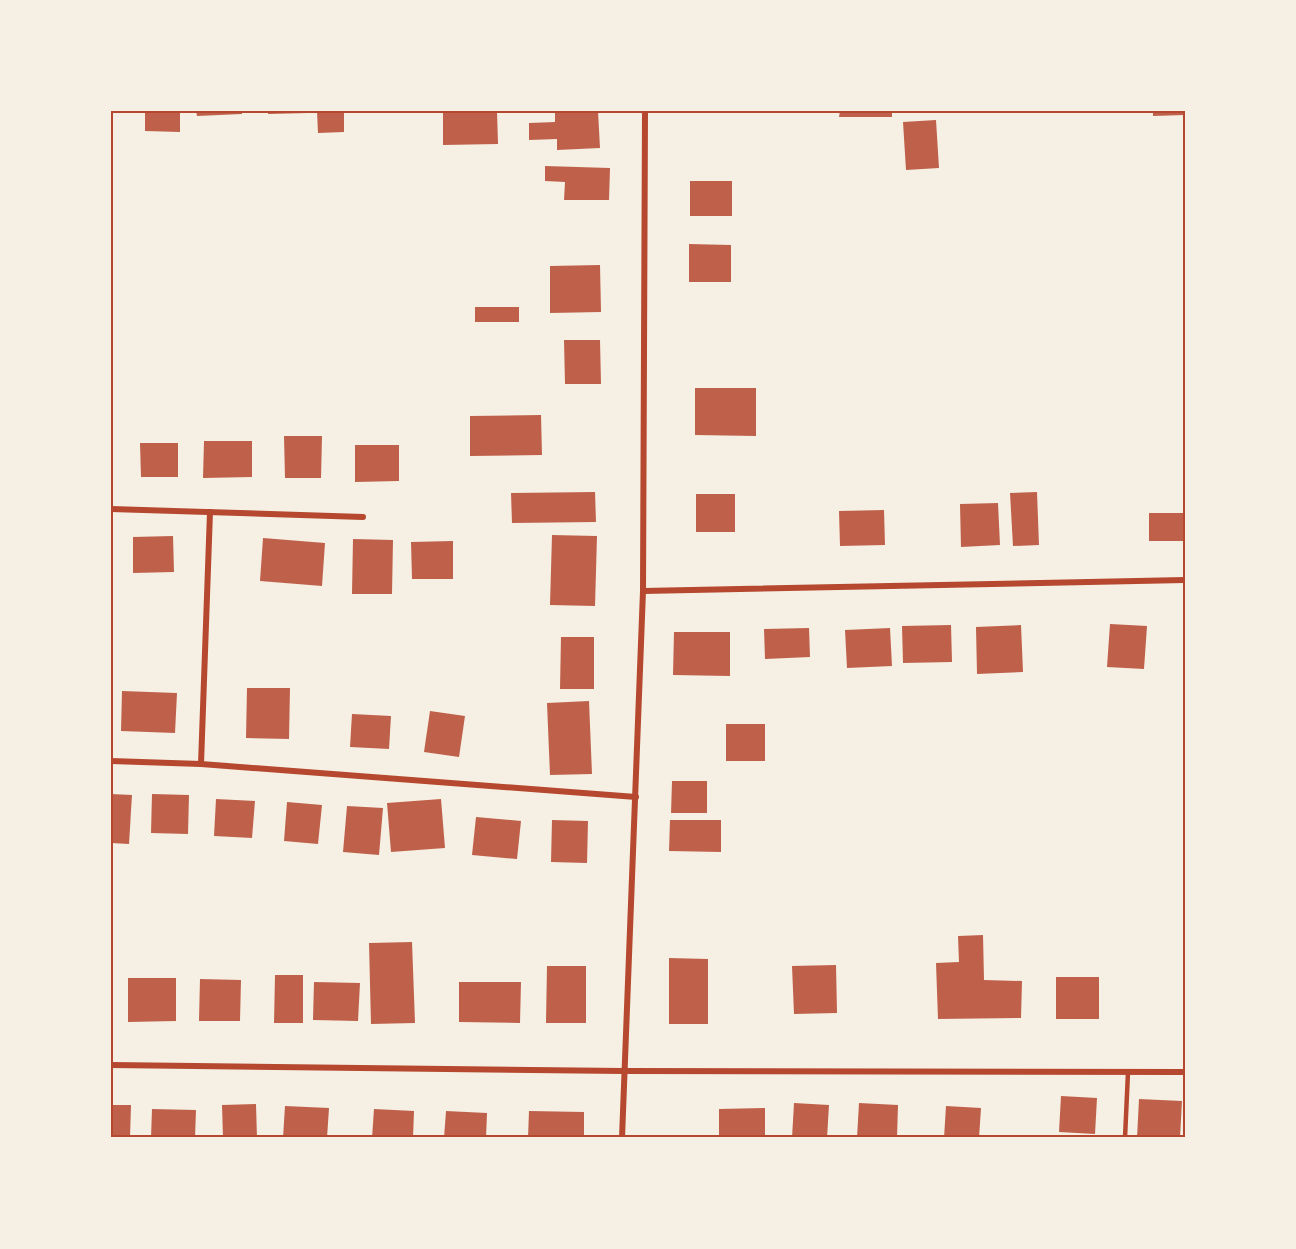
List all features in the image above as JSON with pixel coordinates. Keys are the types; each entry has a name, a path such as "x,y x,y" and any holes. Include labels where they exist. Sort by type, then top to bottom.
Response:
{"street":[{"path":"622,1138 643,591 645,111"},
{"path":"111,509 363,517"},
{"path":"201,764 210,512"},
{"path":"643,591 1185,580"},
{"path":"111,761 201,764 636,797"},
{"path":"111,1065 623,1071 1185,1072"}],"lane":[{"path":"1125,1138 1128,1072"}],"building":[{"path":"145,111 180,111 180,132 145,131"},
{"path":"196,111 242,111 242,114 197,116"},
{"path":"268,111 308,111 308,113 268,114"},
{"path":"317,111 344,111 344,132 318,133"},
{"path":"443,111 497,111 498,144 443,145"},
{"path":"555,111 598,111 600,148 557,150 557,139 529,140 529,123 555,122"},
{"path":"840,111 892,111 892,117 839,117"},
{"path":"1153,111 1185,111 1185,115 1153,116"},
{"path":"936,120 939,168 906,170 903,122"},
{"path":"545,166 610,168 609,200 564,200 565,182 545,181"},
{"path":"690,181 732,181 732,216 690,216"},
{"path":"689,244 731,245 731,282 689,282"},
{"path":"600,265 601,312 550,313 550,266"},
{"path":"475,307 519,307 519,322 475,322"},
{"path":"564,340 600,340 601,384 565,384"},
{"path":"695,388 756,388 756,436 695,435"},
{"path":"541,415 542,455 470,456 470,416"},
{"path":"284,436 322,436 321,478 285,478"},
{"path":"204,441 252,441 252,477 203,478"},
{"path":"140,443 178,443 178,477 141,477"},
{"path":"355,445 399,445 399,481 355,482"},
{"path":"595,492 596,522 512,523 511,493"},
{"path":"1037,492 1039,545 1013,546 1010,493"},
{"path":"696,494 735,494 735,532 696,532"},
{"path":"998,503 1000,545 961,547 960,504"},
{"path":"884,510 885,545 840,546 839,511"},
{"path":"1149,513 1183,513 1183,541 1149,541"},
{"path":"552,535 597,536 595,606 550,605"},
{"path":"173,536 174,572 133,573 133,537"},
{"path":"263,538 325,543 322,586 260,581"},
{"path":"353,539 393,540 392,594 352,594"},
{"path":"453,541 453,579 412,579 411,542"},
{"path":"1110,624 1147,626 1144,669 1107,667"},
{"path":"951,625 952,662 903,663 902,626"},
{"path":"1021,625 1023,672 977,674 976,627"},
{"path":"809,628 810,657 765,659 764,629"},
{"path":"890,628 892,666 847,668 845,630"},
{"path":"674,632 730,632 730,676 673,675"},
{"path":"561,637 594,637 594,689 560,689"},
{"path":"247,688 290,688 289,739 246,738"},
{"path":"122,691 177,693 175,733 121,731"},
{"path":"589,701 592,774 550,775 547,703"},
{"path":"430,711 465,716 459,757 424,752"},
{"path":"352,714 391,716 389,749 350,747"},
{"path":"726,724 765,724 765,761 726,761"},
{"path":"672,781 707,781 707,813 671,813"},
{"path":"111,794 132,795 129,844 111,843"},
{"path":"152,794 189,795 188,834 151,833"},
{"path":"216,799 255,801 252,838 214,836"},
{"path":"441,799 445,848 391,852 387,803"},
{"path":"287,802 322,805 318,844 284,841"},
{"path":"347,806 383,808 379,855 343,852"},
{"path":"476,817 521,821 517,859 472,855"},
{"path":"552,820 588,821 587,863 551,862"},
{"path":"670,820 721,820 721,852 669,851"},
{"path":"983,935 984,980 1022,981 1021,1018 938,1019 936,963 959,962 958,936"},
{"path":"412,942 415,1023 371,1024 369,943"},
{"path":"669,958 708,959 708,1024 669,1024"},
{"path":"836,965 837,1013 794,1014 792,966"},
{"path":"547,966 586,966 586,1023 546,1023"},
{"path":"275,975 303,975 303,1023 274,1023"},
{"path":"1056,977 1099,977 1099,1019 1056,1019"},
{"path":"128,978 176,978 176,1021 128,1022"},
{"path":"200,979 241,980 240,1021 199,1021"},
{"path":"314,982 360,983 358,1021 313,1020"},
{"path":"459,982 521,982 520,1023 459,1022"},
{"path":"1061,1096 1097,1098 1095,1134 1059,1132"},
{"path":"1139,1099 1182,1101 1180,1138 1137,1138"},
{"path":"794,1103 829,1105 827,1138 792,1138"},
{"path":"859,1103 898,1105 897,1138 857,1138"},
{"path":"256,1104 257,1138 223,1138 222,1105"},
{"path":"111,1105 131,1105 130,1138 111,1138"},
{"path":"285,1106 329,1108 327,1138 283,1138"},
{"path":"946,1106 981,1108 979,1138 944,1138"},
{"path":"765,1108 765,1138 719,1138 719,1109"},
{"path":"152,1109 196,1110 195,1138 151,1138"},
{"path":"374,1109 414,1111 413,1138 372,1138"},
{"path":"446,1111 487,1113 486,1138 444,1138"},
{"path":"529,1111 584,1112 584,1138 528,1138"}]}
